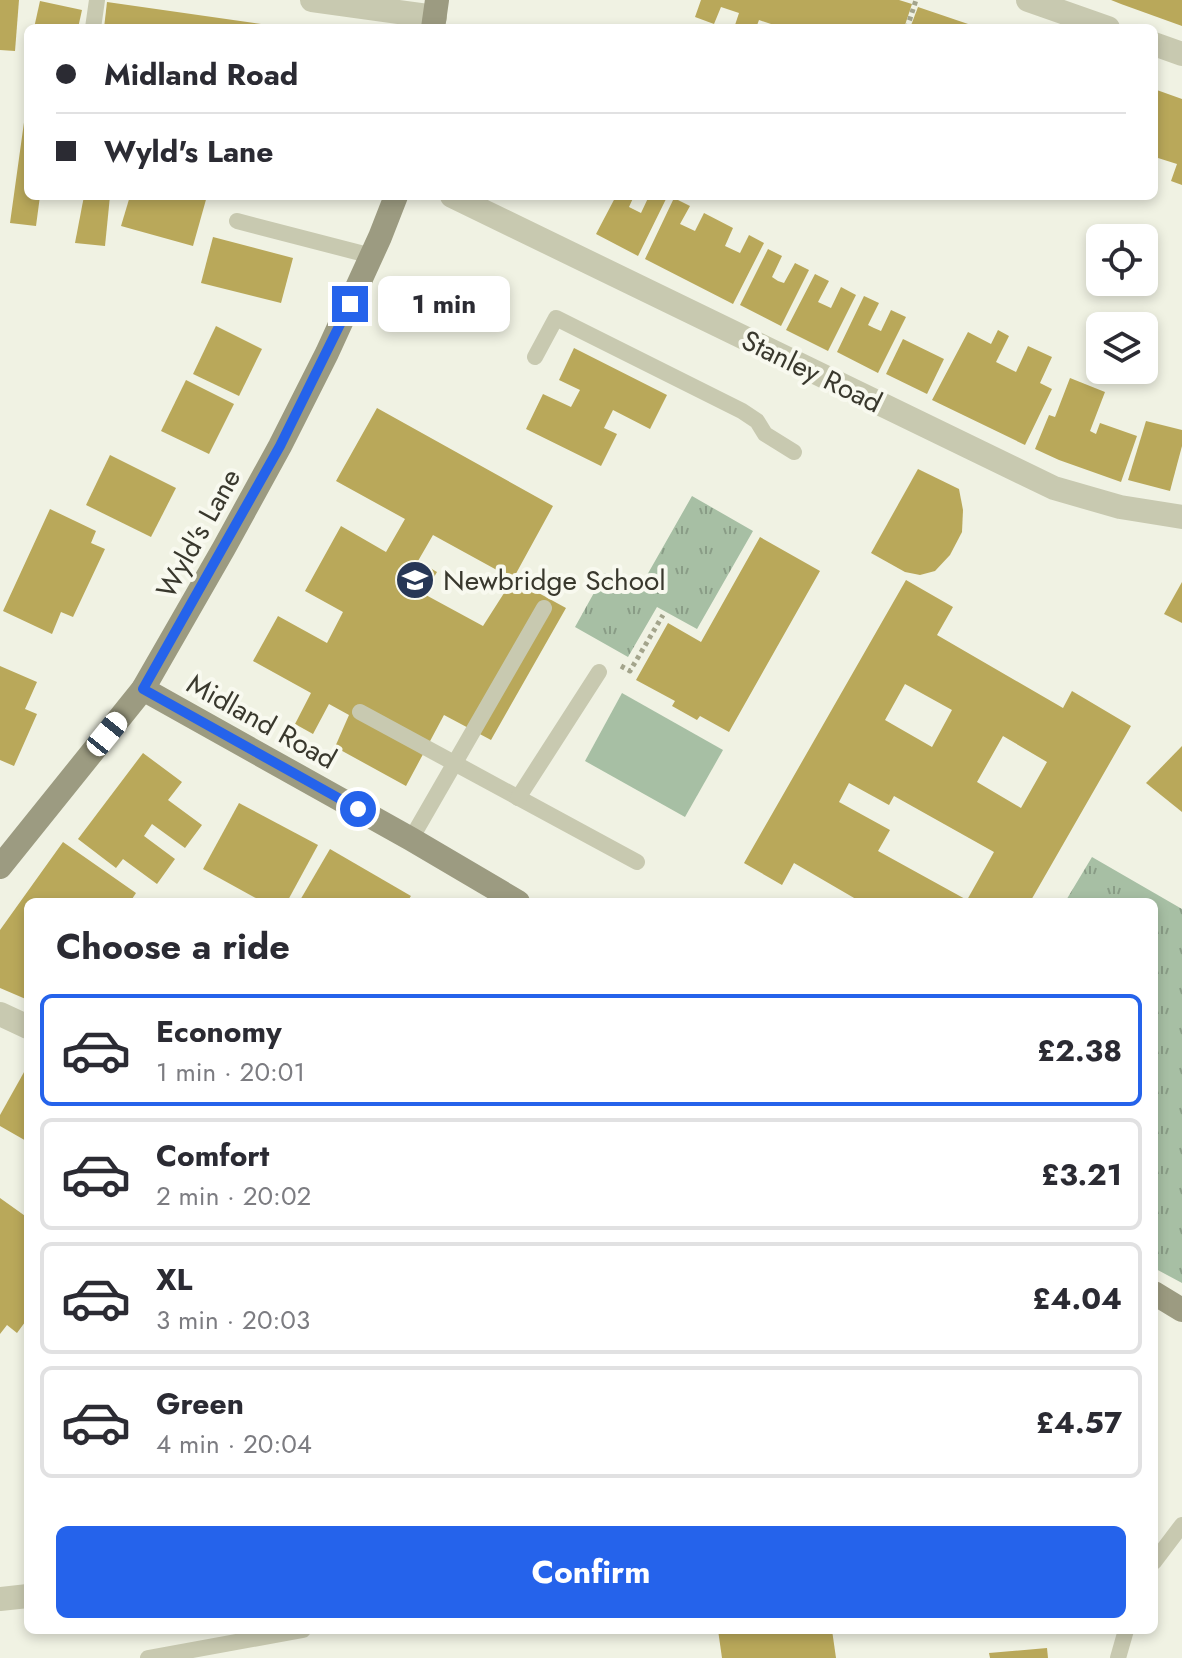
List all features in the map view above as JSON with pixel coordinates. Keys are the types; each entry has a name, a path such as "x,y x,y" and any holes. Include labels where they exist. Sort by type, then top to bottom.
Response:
{"main road":[{"name":"Wyld's Lane","path":"0,867 143,689 280,446 327,353 394,200"},
{"name":"Midland Road","path":"143,689 511,898"},
{"path":"1158,1295 1182,1310"}],"street":[{"path":"312,0 435,15"},
{"path":"1028,0 1097,24"},
{"path":"1158,45 1182,54"},
{"name":"Stanley Road","path":"460,200 1054,488 1120,507 1182,517"},
{"path":"0,1014 24,1025"},
{"path":"0,1599 24,1596"}],"lane":[{"path":"94,24 97,0"},
{"path":"237,221 372,256"},
{"path":"535,357 556,318 742,411 757,421 765,434 794,452"},
{"path":"411,839 544,608"},
{"path":"518,798 599,672"},
{"path":"360,712 637,862"},
{"path":"1158,1557 1182,1525"},
{"path":"148,1658 281,1634"},
{"path":"1118,1658 1125,1634"}],"path":[{"path":"908,24 916,0"},
{"path":"599,672 608,658 630,671 663,615"}],"green space":[{"path":"692,496 753,531 697,629 657,607 628,657 575,627 605,573 638,591"},
{"path":"622,693 723,750 685,817 585,761"},
{"path":"1092,857 1182,909 1182,1283 1158,1270 1158,898 1067,898"}],"building":[{"path":"0,0 19,0 15,51 0,50"},
{"path":"701,0 899,0 912,4 905,24 771,24 759,20 758,24 735,24 739,13 721,7 714,24 695,17"},
{"path":"1111,0 1182,0 1182,26 1121,4"},
{"path":"40,1 82,10 79,24 35,24"},
{"path":"107,2 261,24 104,24"},
{"path":"918,7 968,24 912,24"},
{"path":"1158,90 1182,99 1182,185 1171,181 1177,164 1158,158"},
{"path":"24,122 24,200 39,200 36,226 10,223"},
{"path":"83,200 110,200 105,246 75,243"},
{"path":"129,200 206,200 193,246 121,226"},
{"path":"614,200 632,200 629,207 641,213 647,200 666,200 638,256 596,234"},
{"path":"673,200 690,206 680,224 695,231 704,213 733,228 725,246 740,253 749,235 764,243 733,304 645,259"},
{"path":"213,237 293,258 281,303 201,283"},
{"path":"768,249 782,256 772,277 778,281 784,283 795,263 809,270 781,326 740,305"},
{"path":"815,274 829,281 818,302 831,308 841,287 856,295 828,351 786,330"},
{"path":"864,296 879,303 868,325 874,328 881,331 891,310 906,317 878,373 837,352"},
{"path":"216,326 262,349 239,396 193,374"},
{"path":"998,330 1009,336 996,362 1016,372 1028,346 1052,357 1040,383 1052,389 1025,445 932,400 968,332 991,344"},
{"path":"903,339 944,359 927,394 886,374"},
{"path":"574,348 667,395 650,429 613,410 604,428 617,434 601,466 526,429 543,394 571,407 580,390 559,380"},
{"path":"1070,378 1105,392 1090,431 1096,434 1100,423 1137,436 1121,482 1035,449 1049,415 1055,417"},
{"path":"186,380 234,404 209,454 161,431"},
{"path":"377,408 553,506 513,579 566,608 491,740 444,715 406,786 335,747 349,715 329,704 313,734 295,724 311,693 253,661 278,616 327,643 343,612 305,591 341,526 386,552 405,519 336,481","holes":["433,535 513,579 483,626 424,594 437,572 418,561"]},
{"path":"1146,421 1182,430 1182,446 1170,491 1128,480"},
{"path":"110,455 176,488 151,537 86,505"},
{"path":"918,469 959,489 963,510 962,532 950,555 935,571 920,575 905,572 871,553"},
{"path":"50,509 96,531 91,543 105,549 73,617 61,612 52,634 3,611"},
{"path":"760,537 820,571 729,732 700,716 697,720 672,706 675,701 636,680 668,623 701,642"},
{"path":"906,580 953,607 937,635 1063,708 1072,691 1131,726 1032,898 968,898 994,852 894,796 889,805 849,783 839,802 890,830 878,851 963,898 854,898 794,863 782,885 744,863","holes":["905,684 952,710 932,747 885,720","1003,736 1047,762 1021,808 977,782"]},
{"path":"1182,582 1182,623 1164,614"},
{"path":"0,666 37,682 25,709 37,714 14,766 0,760"},
{"path":"1182,746 1182,812 1146,783"},
{"path":"143,753 182,782 168,800 202,825 185,848 152,824 144,836 175,859 157,884 123,859 116,868 78,839"},
{"path":"239,803 318,845 289,898 256,898 203,869"},
{"path":"63,842 136,893 133,898 24,898 24,998 0,988 0,930"},
{"path":"330,849 411,896 410,898 301,898"},
{"path":"24,1072 24,1140 0,1126 0,1115"},
{"path":"0,1198 24,1215 24,1323 17,1333 7,1325 0,1334"},
{"path":"719,1634 833,1634 836,1658 722,1658"},
{"path":"1047,1648 1048,1658 990,1658 989,1653"}],"place":[{"name":"Newbridge School","path":"415,580"}],"route":[{"path":"350,304 280,446 143,689 358,809"}]}
